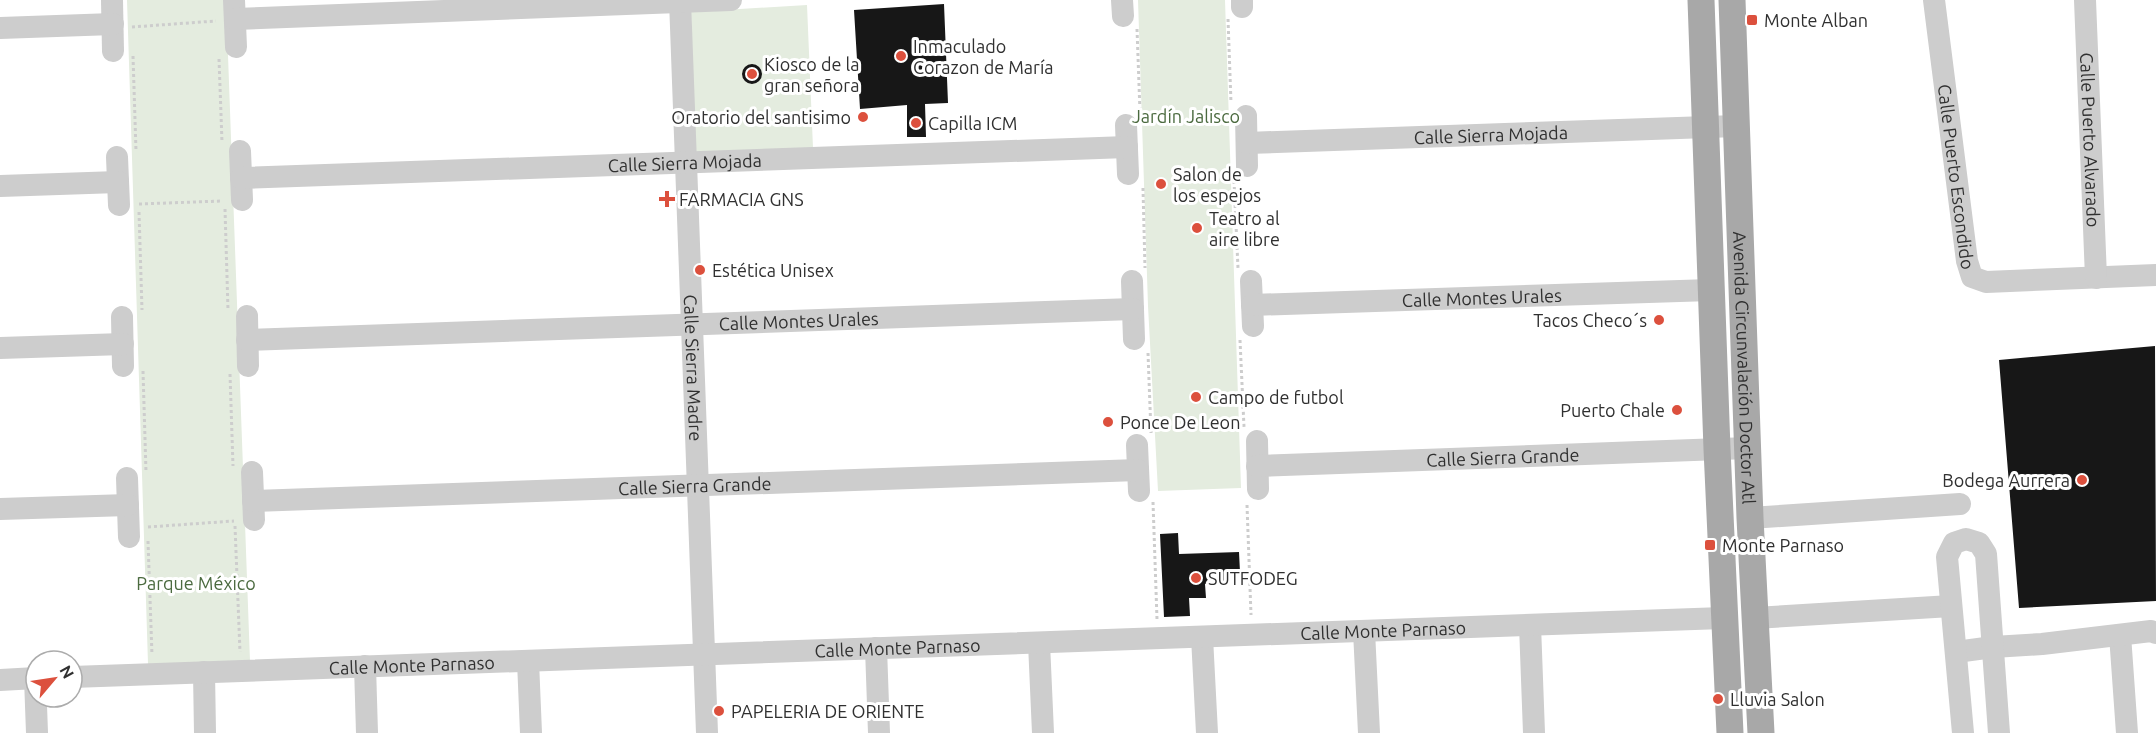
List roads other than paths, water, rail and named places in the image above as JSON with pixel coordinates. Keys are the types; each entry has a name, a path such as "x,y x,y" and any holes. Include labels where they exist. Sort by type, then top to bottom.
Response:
{"main road":[{"name":"Avenida Circunvalación Doctor Atl","path":"1701,0 1730,733"},
{"name":"Avenida Circunvalación Doctor Atl","path":"1732,0 1750,518 1761,733"}],"street":[{"path":"0,28 113,35 112,0"},
{"path":"236,47 235,9 731,0"},
{"name":"Calle Puerto Escondido","path":"1934,0 1967,261 1972,277 1986,282 2156,275"},
{"name":"Calle Puerto Alvarado","path":"2085,0 2096,278"},
{"name":"Calle Sierra Madre","path":"680,1 707,733"},
{"path":"1246,116 1247,166"},
{"name":"Calle Sierra Mojada","path":"1246,143 1736,126"},
{"name":"Calle Sierra Mojada","path":"240,151 242,189 1127,136 1128,174"},
{"path":"117,157 119,205"},
{"path":"0,186 118,182"},
{"name":"Calle Montes Urales","path":"1251,280 1252,316 1711,290"},
{"path":"1132,281 1134,339"},
{"name":"Calle Montes Urales","path":"247,340 1133,309"},
{"path":"247,316 248,366"},
{"path":"0,348 123,355 122,317"},
{"path":"1257,441 1258,489"},
{"name":"Calle Sierra Grande","path":"252,472 253,510 698,485 1139,480 1137,445"},
{"name":"Calle Sierra Grande","path":"1257,466 1748,448"},
{"path":"127,478 129,532"},
{"path":"1750,518 1960,504"},
{"path":"0,509 128,505"},
{"path":"1963,733 1947,556 1954,543 1966,539 1979,543 1986,554 1999,733"},
{"path":"1755,618 1951,606"},
{"name":"Calle Monte Parnaso","path":"84,677 1724,618"},
{"path":"1530,625 1534,733"},
{"path":"1364,631 1369,733"},
{"path":"1956,652 2151,631 2156,633"},
{"path":"2120,635 2127,733"},
{"path":"1202,637 1207,733"},
{"path":"1039,643 1043,733"},
{"path":"876,648 879,733"},
{"path":"528,661 531,733"},
{"path":"365,666 367,733"},
{"path":"204,672 205,733"},
{"path":"0,680 24,679"},
{"path":"36,709 37,733"}],"place":[{"name":"Monte Alban","path":"1752,20"},
{"name":"Inmaculado Corazon de María","path":"901,56"},
{"name":"Kiosco de la gran señora","path":"752,74"},
{"name":"Oratorio del santisimo","path":"863,117"},
{"name":"Capilla ICM","path":"916,123"},
{"name":"Salon de los espejos","path":"1161,184"},
{"name":"FARMACIA GNS","path":"667,199"},
{"name":"Teatro al aire libre","path":"1197,228"},
{"name":"Estética Unisex","path":"700,270"},
{"name":"Tacos Checo´s","path":"1659,320"},
{"name":"Campo de futbol","path":"1196,397"},
{"name":"Puerto Chale","path":"1677,410"},
{"name":"Ponce De Leon","path":"1108,422"},
{"name":"Bodega Aurrera","path":"2082,480"},
{"name":"Monte Parnaso","path":"1710,545"},
{"name":"SUTFODEG","path":"1196,578"},
{"name":"Lluvia Salon","path":"1718,699"},
{"name":"PAPELERIA DE ORIENTE","path":"719,711"}],"park label":[{"name":"Jardín Jalisco","path":"1186,116"},
{"name":"Parque México","path":"196,583"}]}
